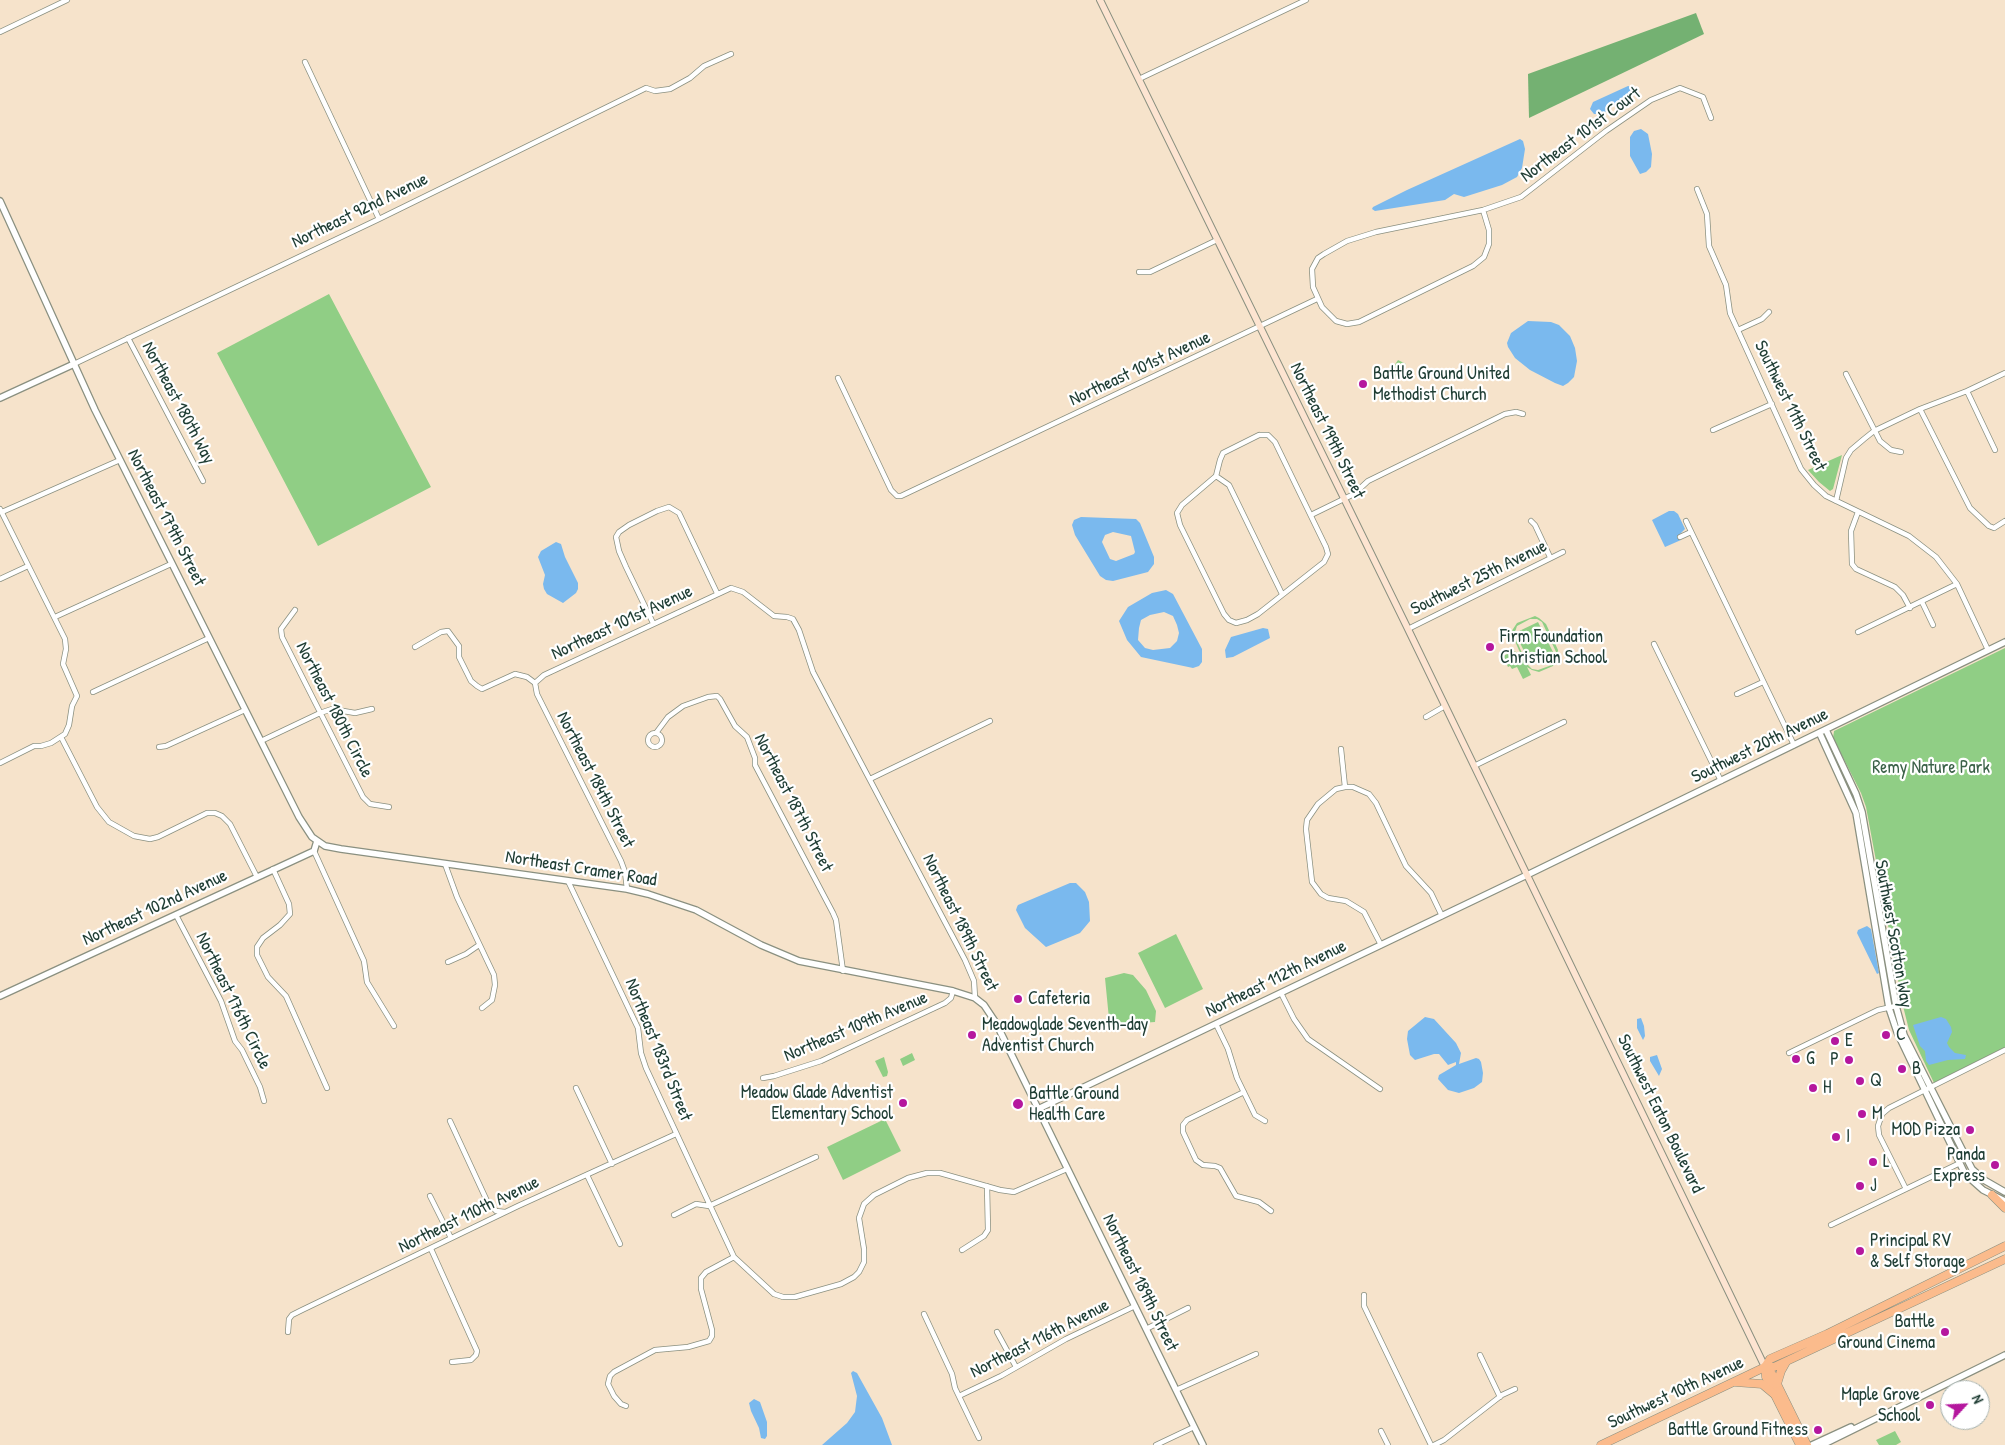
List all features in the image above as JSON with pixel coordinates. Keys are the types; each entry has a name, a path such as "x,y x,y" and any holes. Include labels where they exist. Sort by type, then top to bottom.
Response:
{"main road":[{"name":"Northeast 199th Street","path":"1100,0 1527,876"},
{"name":"Southwest Eaton Boulevard","path":"1527,876 1765,1367 1772,1374 1777,1384 1803,1445"},
{"path":"1992,1195 2005,1208"},
{"name":"Southwest 10th Avenue","path":"1765,1367 1770,1359 1827,1334 2005,1246"},
{"name":"Southwest 10th Avenue","path":"1601,1445 1765,1367 1774,1368 2005,1259"},
{"path":"1777,1384 1780,1371 1786,1362"},
{"name":"Southwest Eaton Boulevard","path":"1765,1367 1766,1377 1774,1394 1794,1434 1803,1445"},
{"path":"1733,1382 1762,1384 1774,1394"}],"street":[{"path":"0,32 66,0"},
{"path":"1140,79 1306,0"},
{"name":"Northeast 92nd Avenue","path":"0,398 379,219 646,88 655,91 670,89 696,74 701,68 731,54"},
{"path":"305,62 379,219"},
{"name":"Northeast 101st Court","path":"1483,210 1521,197 1651,100 1680,88 1703,97 1711,118"},
{"name":"Southwest 11th Street","path":"1697,189 1708,214 1710,251 1726,285 1730,311 1805,475 1822,493 1922,544 1943,564 1957,584 1988,650"},
{"name":"Northeast 179th Street","path":"0,201 74,364 171,564 299,817 306,830 317,841"},
{"path":"1483,210 1489,230 1489,244 1484,257 1473,266 1353,324 1341,323 1331,318 1317,299 1312,281 1312,270 1318,258 1338,245 1376,232 1483,210"},
{"path":"1138,272 1150,272 1217,240"},
{"name":"Northeast 101st Avenue","path":"838,378 891,490 897,496 901,496 1317,299"},
{"path":"1738,330 1762,319 1769,312"},
{"name":"Northeast 180th Way","path":"128,338 203,481"},
{"path":"1836,501 1846,458 1851,450 1874,431 1920,409 1967,392 2005,373"},
{"path":"1846,374 1874,431 1885,446 1891,450 1901,452"},
{"path":"1967,392 1995,450"},
{"path":"1713,430 1772,404"},
{"path":"1920,409 1965,502 1989,526 1994,528 2005,521"},
{"path":"1311,515 1354,494 1368,481 1505,414 1516,412 1523,414"},
{"path":"1259,435 1272,437 1327,549 1328,554 1324,562 1247,620 1234,622 1224,614 1177,516 1182,504 1216,476 1221,457 1225,452 1259,435"},
{"path":"0,763 34,746 51,743 66,734 72,706 77,696 63,664 66,644 55,617 1,510 120,460"},
{"path":"1216,476 1228,485 1282,594"},
{"path":"653,623 618,551 616,537 619,532 657,511 668,507 679,513 720,592"},
{"path":"1858,512 1851,531 1851,561 1853,566 1856,570 1895,587 1903,595 1910,608"},
{"path":"1530,521 1535,525 1550,557"},
{"path":"1686,521 1794,745"},
{"path":"1680,537 1691,532"},
{"name":"Southwest 25th Avenue","path":"1408,629 1563,552"},
{"path":"55,617 171,564"},
{"path":"0,579 28,566"},
{"path":"1858,632 1957,584"},
{"name":"Northeast 189th Street","path":"720,592 731,588 743,592 774,616 790,618 794,621 813,672 965,960 974,981 975,998 993,1018 1203,1445"},
{"name":"Northeast 101st Avenue","path":"535,683 544,675 720,592"},
{"path":"1922,602 1933,625"},
{"name":"Northeast 180th Circle","path":"295,610 282,627 281,634 365,800 374,805 389,807"},
{"path":"415,647 442,632 448,631 459,646 459,657 471,681 482,689 514,674 527,677 535,683"},
{"path":"93,692 209,638"},
{"name":"Southwest 20th Avenue","path":"1527,876 2005,642"},
{"path":"1654,644 1720,780"},
{"path":"1737,694 1764,682"},
{"name":"Northeast 184th Street","path":"535,683 537,694 626,872 626,889"},
{"name":"Northeast 187th Street","path":"656,733 657,729 668,717 683,706 708,696 717,696 720,699 735,726 747,737 755,758 755,765 833,913 836,920 843,971"},
{"path":"1426,717 1445,706"},
{"path":"261,741 332,709 355,713 372,709"},
{"path":"159,747 166,746 245,710"},
{"path":"870,779 990,721"},
{"path":"1474,766 1564,722"},
{"name":"Southwest Scotton Way","path":"1823,732 1855,808 1865,843 1896,1032 1972,1169 1984,1180 2005,1192"},
{"path":"61,737 104,817 134,836 150,838 158,837 207,814 215,813 222,816 230,824 257,877"},
{"path":"1341,750 1344,787"},
{"path":"1381,945 1364,912 1346,901 1328,898 1321,894 1312,882 1306,830 1308,820 1318,804 1336,790 1344,787 1353,787 1369,794 1376,803 1406,866 1431,893 1442,916"},
{"path":"317,841 314,851 364,961 367,982 394,1026"},
{"name":"Northeast Cramer Road","path":"317,841 325,846 341,849 626,889 664,898 696,910 761,944 799,961 953,991 975,998"},
{"name":"Northeast 102nd Avenue","path":"0,996 314,851"},
{"path":"445,864 457,897 491,966 495,985 492,1000 482,1008"},
{"path":"273,869 289,904 290,914 280,925 263,938 257,947 257,955 268,977 286,996 327,1088"},
{"name":"Northeast 112th Avenue","path":"1038,1109 1527,876"},
{"name":"Northeast 183rd Street","path":"568,881 638,1028 640,1053 646,1068 734,1257"},
{"name":"Northeast 176th Circle","path":"176,915 221,1001 235,1041 242,1050 264,1101"},
{"path":"448,962 466,954 479,945"},
{"name":"Northeast 109th Avenue","path":"763,1078 821,1061 944,1003 952,998 953,991"},
{"path":"1281,993 1294,1020 1308,1039 1380,1089"},
{"path":"1789,1053 1878,1010 1892,1007"},
{"path":"1216,1024 1228,1048 1234,1072 1255,1115 1265,1121"},
{"path":"1906,1189 1880,1135 1879,1119 1885,1111 2005,1050"},
{"path":"576,1088 612,1164"},
{"name":"Southwest Scotton Way","path":"1928,1089 1960,1163 1972,1182 2005,1201"},
{"path":"1244,1092 1189,1119 1183,1125 1184,1136 1198,1162 1203,1165 1218,1167 1236,1196 1259,1202 1271,1211"},
{"path":"450,1121 491,1208 496,1211 506,1212"},
{"name":"Northeast 110th Avenue","path":"288,1332 289,1319 292,1315 506,1212 676,1134"},
{"path":"674,1215 696,1204 709,1206 816,1158"},
{"path":"1831,1225 1960,1163"},
{"path":"626,1406 621,1404 614,1396 608,1384 610,1376 614,1372 655,1350 688,1347 709,1341 712,1336 702,1289 701,1278 706,1272 734,1257 778,1295 790,1298 806,1294 846,1282 859,1272 864,1262 859,1226 860,1210 866,1201 876,1193 908,1178 927,1173 948,1175 1014,1192 1067,1169"},
{"path":"587,1174 620,1244"},
{"path":"962,1250 984,1236 988,1230 987,1186"},
{"path":"430,1196 451,1238"},
{"path":"431,1249 477,1351 471,1360 452,1362"},
{"path":"1364,1295 1364,1306 1432,1445 1444,1440 1500,1397 1515,1389"},
{"name":"Northeast 116th Avenue","path":"959,1396 1058,1343 1135,1306"},
{"path":"1146,1329 1188,1308"},
{"path":"924,1314 952,1374 955,1388 979,1438"},
{"path":"997,1332 1016,1367"},
{"path":"1176,1390 1256,1354"},
{"path":"1480,1355 1500,1397"},
{"path":"1822,1445 2005,1355"},
{"path":"1812,1445 1859,1423 1862,1424"},
{"path":"1156,1445 1194,1427"},
{"path":"1381,1432 1388,1445"}],"green space":[{"path":"1696,13 1704,34 1529,118 1528,74"},
{"path":"329,294 431,487 318,546 217,353"},
{"path":"1398,360 1406,364 1396,377 1390,372"},
{"path":"1842,455 1833,489 1830,491 1808,470"},
{"path":"1535,616 1539,618 1546,624 1558,650 1558,659 1553,666 1539,672 1527,667 1531,675 1523,679 1517,667 1512,669 1510,666 1508,667 1503,656 1514,651 1518,653 1525,664 1511,632 1517,623","holes":["1530,619 1537,619 1542,622 1557,654 1552,665 1538,670 1532,669 1527,664 1514,635 1517,626"]},
{"path":"1538,622 1554,654 1531,665 1515,633"},
{"name":"Remy Nature Park","path":"2005,648 2005,1048 1934,1083 1909,1030 1903,1006 1866,807 1861,793 1833,738 1834,731"},
{"path":"1176,934 1203,989 1165,1008 1138,953"},
{"path":"1124,973 1133,975 1146,990 1156,1011 1155,1022 1124,1024 1113,1023 1109,1019 1105,978"},
{"path":"912,1053 915,1060 903,1066 900,1059"},
{"path":"884,1057 888,1072 887,1076 883,1077 875,1061"},
{"path":"885,1119 901,1151 843,1180 827,1147"},
{"path":"1895,1431 1901,1442 1896,1445 1879,1445 1876,1440"}],"water":[{"path":"1628,86 1632,87 1633,92 1602,114 1594,114 1590,109 1593,102"},
{"path":"1641,129 1648,134 1652,154 1651,167 1646,172 1640,174 1630,156 1630,137 1634,131"},
{"path":"1520,139 1523,141 1525,149 1522,168 1517,177 1502,185 1464,197 1454,194 1445,200 1375,211 1372,209 1407,190"},
{"path":"1528,321 1551,322 1559,325 1570,336 1575,348 1577,361 1574,377 1563,386 1530,370 1515,358 1508,347 1507,343 1511,333"},
{"path":"1669,511 1674,511 1678,514 1685,529 1679,535 1681,540 1665,547 1652,520"},
{"path":"1081,517 1136,519 1140,523 1154,557 1154,564 1148,572 1113,581 1106,580 1100,576 1075,535 1072,525 1074,520","holes":["1113,532 1131,536 1134,554 1116,561 1110,559 1102,542 1105,535"]},
{"path":"556,542 561,544 565,557 578,583 576,593 563,603 547,594 544,589 545,575 538,557 541,551"},
{"path":"1166,590 1173,594 1202,649 1202,662 1199,666 1193,668 1141,657 1127,640 1119,621 1128,607 1152,593","holes":["1164,612 1173,616 1179,633 1177,641 1170,648 1153,650 1145,648 1138,640 1141,620 1150,615"]},
{"path":"1263,628 1268,629 1270,638 1233,657 1226,658 1225,650 1231,637"},
{"path":"1070,883 1076,883 1085,892 1089,902 1090,921 1080,933 1046,947 1025,928 1016,910 1017,907"},
{"path":"1867,926 1871,929 1879,973 1877,974 1857,933 1858,930"},
{"path":"1425,1017 1434,1019 1456,1043 1461,1053 1459,1064 1476,1058 1479,1059 1483,1073 1482,1082 1474,1088 1459,1093 1448,1090 1438,1079 1439,1075 1456,1065 1456,1062 1448,1065 1439,1054 1415,1060 1410,1055 1407,1039 1408,1031"},
{"path":"1941,1017 1946,1019 1951,1027 1952,1032 1947,1043 1949,1047 1955,1053 1966,1055 1965,1059 1948,1060 1929,1065 1913,1025"},
{"path":"1641,1018 1645,1036 1643,1040 1637,1028 1637,1019"},
{"path":"1657,1055 1662,1069 1659,1076 1650,1061 1650,1057"},
{"path":"853,1371 857,1373 882,1418 892,1445 822,1445 847,1423 855,1412 857,1396 851,1373"},
{"path":"754,1399 760,1402 767,1422 767,1436 765,1439 761,1438 759,1428 751,1411 749,1403"}],"place":[{"name":"Battle Ground United Methodist Church","path":"1363,384"},
{"name":"Firm Foundation Christian School","path":"1490,647"},
{"name":"Cafeteria","path":"1018,999"},
{"name":"Meadowglade Seventh-day Adventist Church","path":"972,1035"},
{"name":"C","path":"1886,1035"},
{"name":"E","path":"1835,1041"},
{"name":"G","path":"1796,1059"},
{"name":"P","path":"1849,1060"},
{"name":"B","path":"1902,1069"},
{"name":"Q","path":"1860,1081"},
{"name":"H","path":"1813,1088"},
{"name":"Meadow Glade Adventist Elementary School","path":"903,1103"},
{"name":"Battle Ground Health Care","path":"1018,1104"},
{"name":"M","path":"1862,1114"},
{"name":"MOD Pizza","path":"1970,1130"},
{"name":"I","path":"1836,1137"},
{"name":"L","path":"1873,1162"},
{"name":"Panda Express","path":"1995,1165"},
{"name":"J","path":"1860,1186"},
{"name":"Principal RV & Self Storage","path":"1860,1251"},
{"name":"Battle Ground Cinema","path":"1945,1332"},
{"name":"Maple Grove School","path":"1930,1405"},
{"name":"Battle Ground Fitness","path":"1818,1430"}]}
